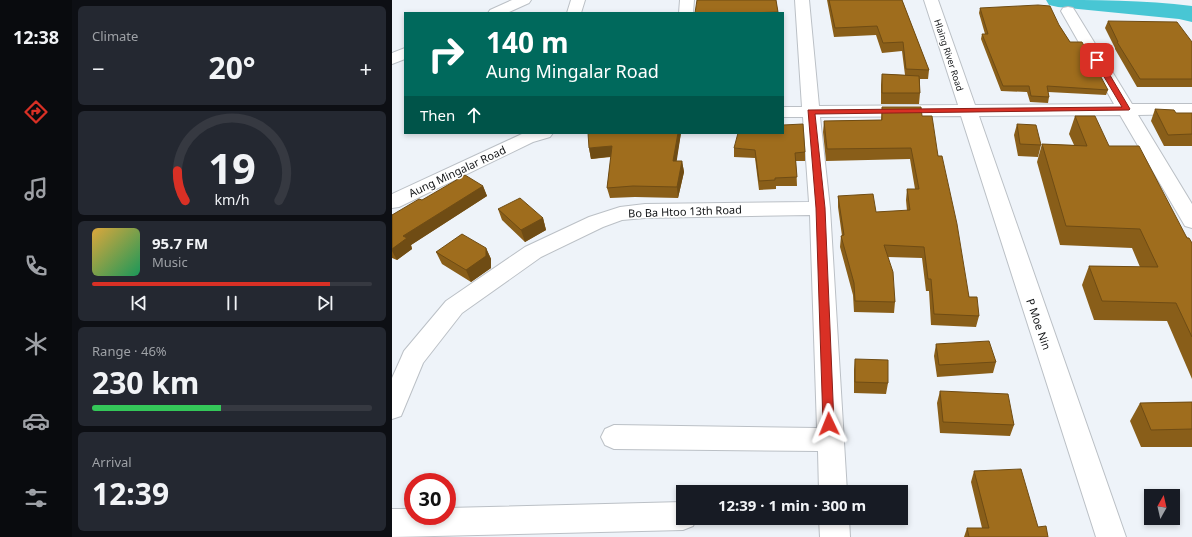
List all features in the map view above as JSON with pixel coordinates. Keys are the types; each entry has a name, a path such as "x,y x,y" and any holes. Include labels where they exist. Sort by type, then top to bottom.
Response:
{"street":[{"path":"496,12 524,0"},
{"path":"574,12 578,0"},
{"path":"686,12 687,0"},
{"path":"802,0 820,208 829,440 832,485"},
{"name":"Hlaing River Road","path":"931,0 968,110"},
{"path":"1068,10 1190,215"},
{"path":"392,59 404,53"},
{"path":"784,112 1192,109"},
{"name":"P Moe Nin","path":"968,110 1111,537"},
{"name":"Aung Mingalar Road","path":"392,202 533,135"},
{"name":"Bo Ba Htoo 13th Road","path":"392,408 412,358 454,307 533,252 596,222 620,214 645,211 820,208"},
{"path":"614,438 829,440"},
{"path":"392,523 676,516"},
{"path":"834,525 835,537"}],"building":[{"path":"697,0 776,0 778,12 695,12"},
{"path":"829,0 902,0 929,70 906,69 903,42 883,43 877,26 835,28"},
{"path":"1038,5 1050,6 1059,25 1070,42 1082,42 1108,90 1047,86 1049,97 1031,96 1029,86 1003,86 982,34 988,34 980,8"},
{"path":"1108,21 1177,22 1192,42 1192,79 1140,79 1117,42"},
{"path":"882,74 919,76 920,93 882,93"},
{"path":"882,107 921,107 922,116 932,116 938,156 942,156 957,224 969,297 977,297 979,316 934,314 931,279 928,279 924,247 884,245 893,272 895,302 855,301 854,283 841,236 844,235 838,196 873,194 876,212 910,210 907,189 919,189 911,148 827,149 824,121 882,120"},
{"path":"1155,109 1174,110 1176,113 1192,113 1192,134 1168,135"},
{"path":"1075,116 1095,116 1109,146 1139,146 1187,238 1189,238 1192,243 1192,337 1176,303 1102,301 1089,266 1158,267 1140,229 1066,226 1042,144 1087,146"},
{"path":"803,124 805,152 795,153 797,177 775,178 775,180 759,181 755,150 734,148 738,134 784,134 784,125"},
{"path":"1017,124 1036,125 1041,145 1020,144"},
{"path":"588,134 678,134 673,161 682,161 677,187 633,186 607,188 612,146 589,148"},
{"path":"465,175 483,186 403,236 407,238 392,249 392,215 419,199 422,200"},
{"path":"520,198 543,218 521,230 498,209"},
{"path":"462,234 486,248 486,256 466,270 436,252"},
{"path":"989,341 996,362 939,365 936,344"},
{"path":"855,359 888,360 888,383 855,382"},
{"path":"940,391 1008,394 1014,425 943,422"},
{"path":"1192,402 1192,429 1151,430 1140,403"},
{"path":"1021,469 1038,527 1046,526 1048,537 969,537 967,528 989,528 974,471"}],"waterway":[{"path":"1058,0 1179,11 1192,14"}],"route":[{"path":"829,424 820,208 811,112 1127,109 1097,60"}]}
